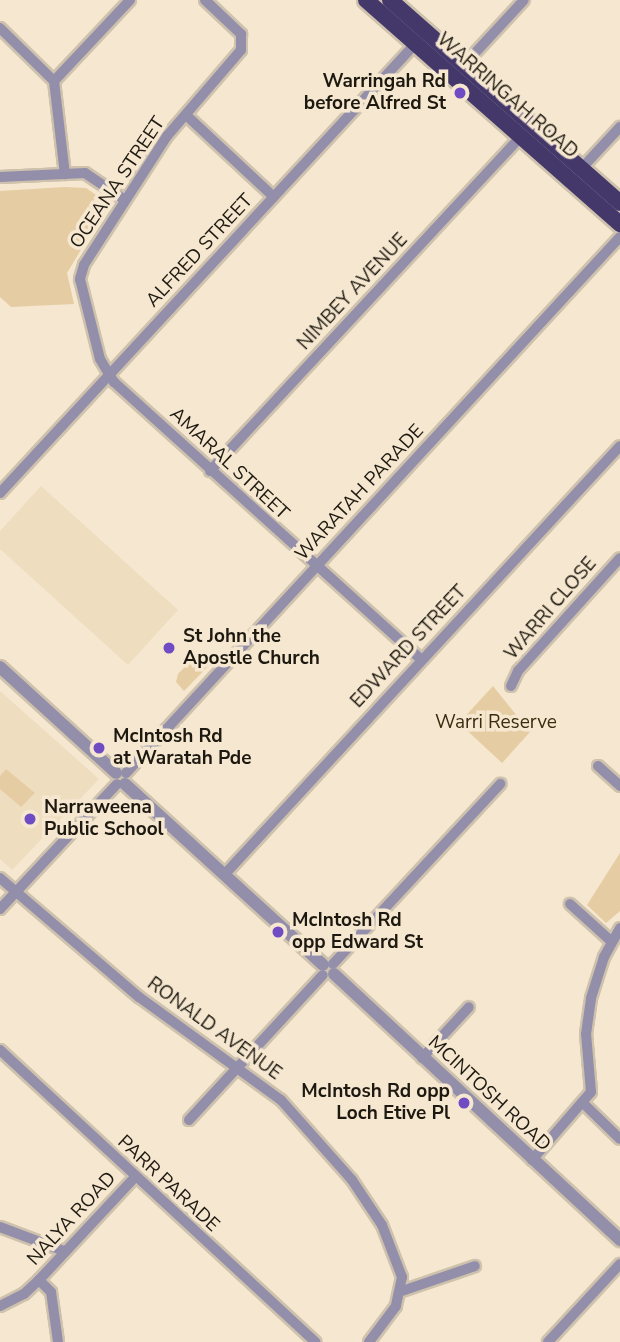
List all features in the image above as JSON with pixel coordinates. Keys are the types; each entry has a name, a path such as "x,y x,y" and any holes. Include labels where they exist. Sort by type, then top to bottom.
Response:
{"highway":[{"name":"WARRINGAH ROAD","path":"366,0 464,65 620,203"},
{"name":"WARRINGAH ROAD","path":"390,0 421,38 521,136 620,224"}],"street":[{"path":"54,81 130,0"},
{"name":"OCEANA STREET","path":"108,376 80,275 125,200 186,115 241,50 241,34 205,0"},
{"path":"464,65 524,0"},
{"path":"0,28 54,81 65,174"},
{"name":"ALFRED STREET","path":"0,493 421,38"},
{"path":"186,115 274,197"},
{"path":"582,169 620,127"},
{"name":"NIMBEY AVENUE","path":"211,471 521,136"},
{"path":"0,177 85,173 125,200"},
{"name":"WARATAH PARADE","path":"0,909 620,237"},
{"name":"AMARAL STREET","path":"108,376 421,659"},
{"name":"EDWARD STREET","path":"225,874 620,446"},
{"name":"WARRI CLOSE","path":"511,686 518,671 620,558"},
{"name":"MCINTOSH ROAD","path":"0,667 620,1240"},
{"path":"598,766 620,786"},
{"path":"189,1120 237,1064 500,784"},
{"name":"RONALD AVENUE","path":"0,878 139,997 237,1064 318,1137 382,1224 402,1277 402,1290"},
{"path":"570,904 611,941"},
{"path":"533,1160 584,1104 593,1078 586,1034 591,998 611,941 620,928"},
{"path":"422,1058 470,1007"},
{"name":"PARR PARADE","path":"0,1050 134,1178 315,1342"},
{"path":"584,1104 620,1139"},
{"name":"NALYA ROAD","path":"0,1306 24,1294 39,1280 134,1178"},
{"path":"0,1227 64,1251"},
{"path":"548,1342 620,1264"},
{"path":"369,1342 402,1290 475,1266"},
{"path":"39,1280 51,1292 58,1342"}],"shaded area":[{"path":"41,486 178,610 128,665 0,549 0,531"},
{"name":"Narraweena Public School","path":"0,691 99,779 12,870 0,859"}],"green space":[{"path":"86,188 102,199 103,213 67,273 74,304 11,307 0,297 0,191"},
{"path":"201,650 215,659 184,691 176,682 178,674"},
{"name":"Warri Reserve","path":"493,686 530,732 502,763 459,723"},
{"path":"6,769 35,793 21,807 0,789 0,776"},
{"path":"620,853 620,911 606,923 587,905"}],"place":[{"name":"Warringah Rd before Alfred St","path":"460,93"},
{"name":"St John the Apostle Church","path":"169,648"},
{"name":"McIntosh Rd at Waratah Pde","path":"99,748"},
{"name":"Narraweena Public School","path":"30,819"},
{"name":"McIntosh Rd opp Edward St","path":"278,932"},
{"name":"McIntosh Rd opp Loch Etive Pl","path":"464,1103"}]}
